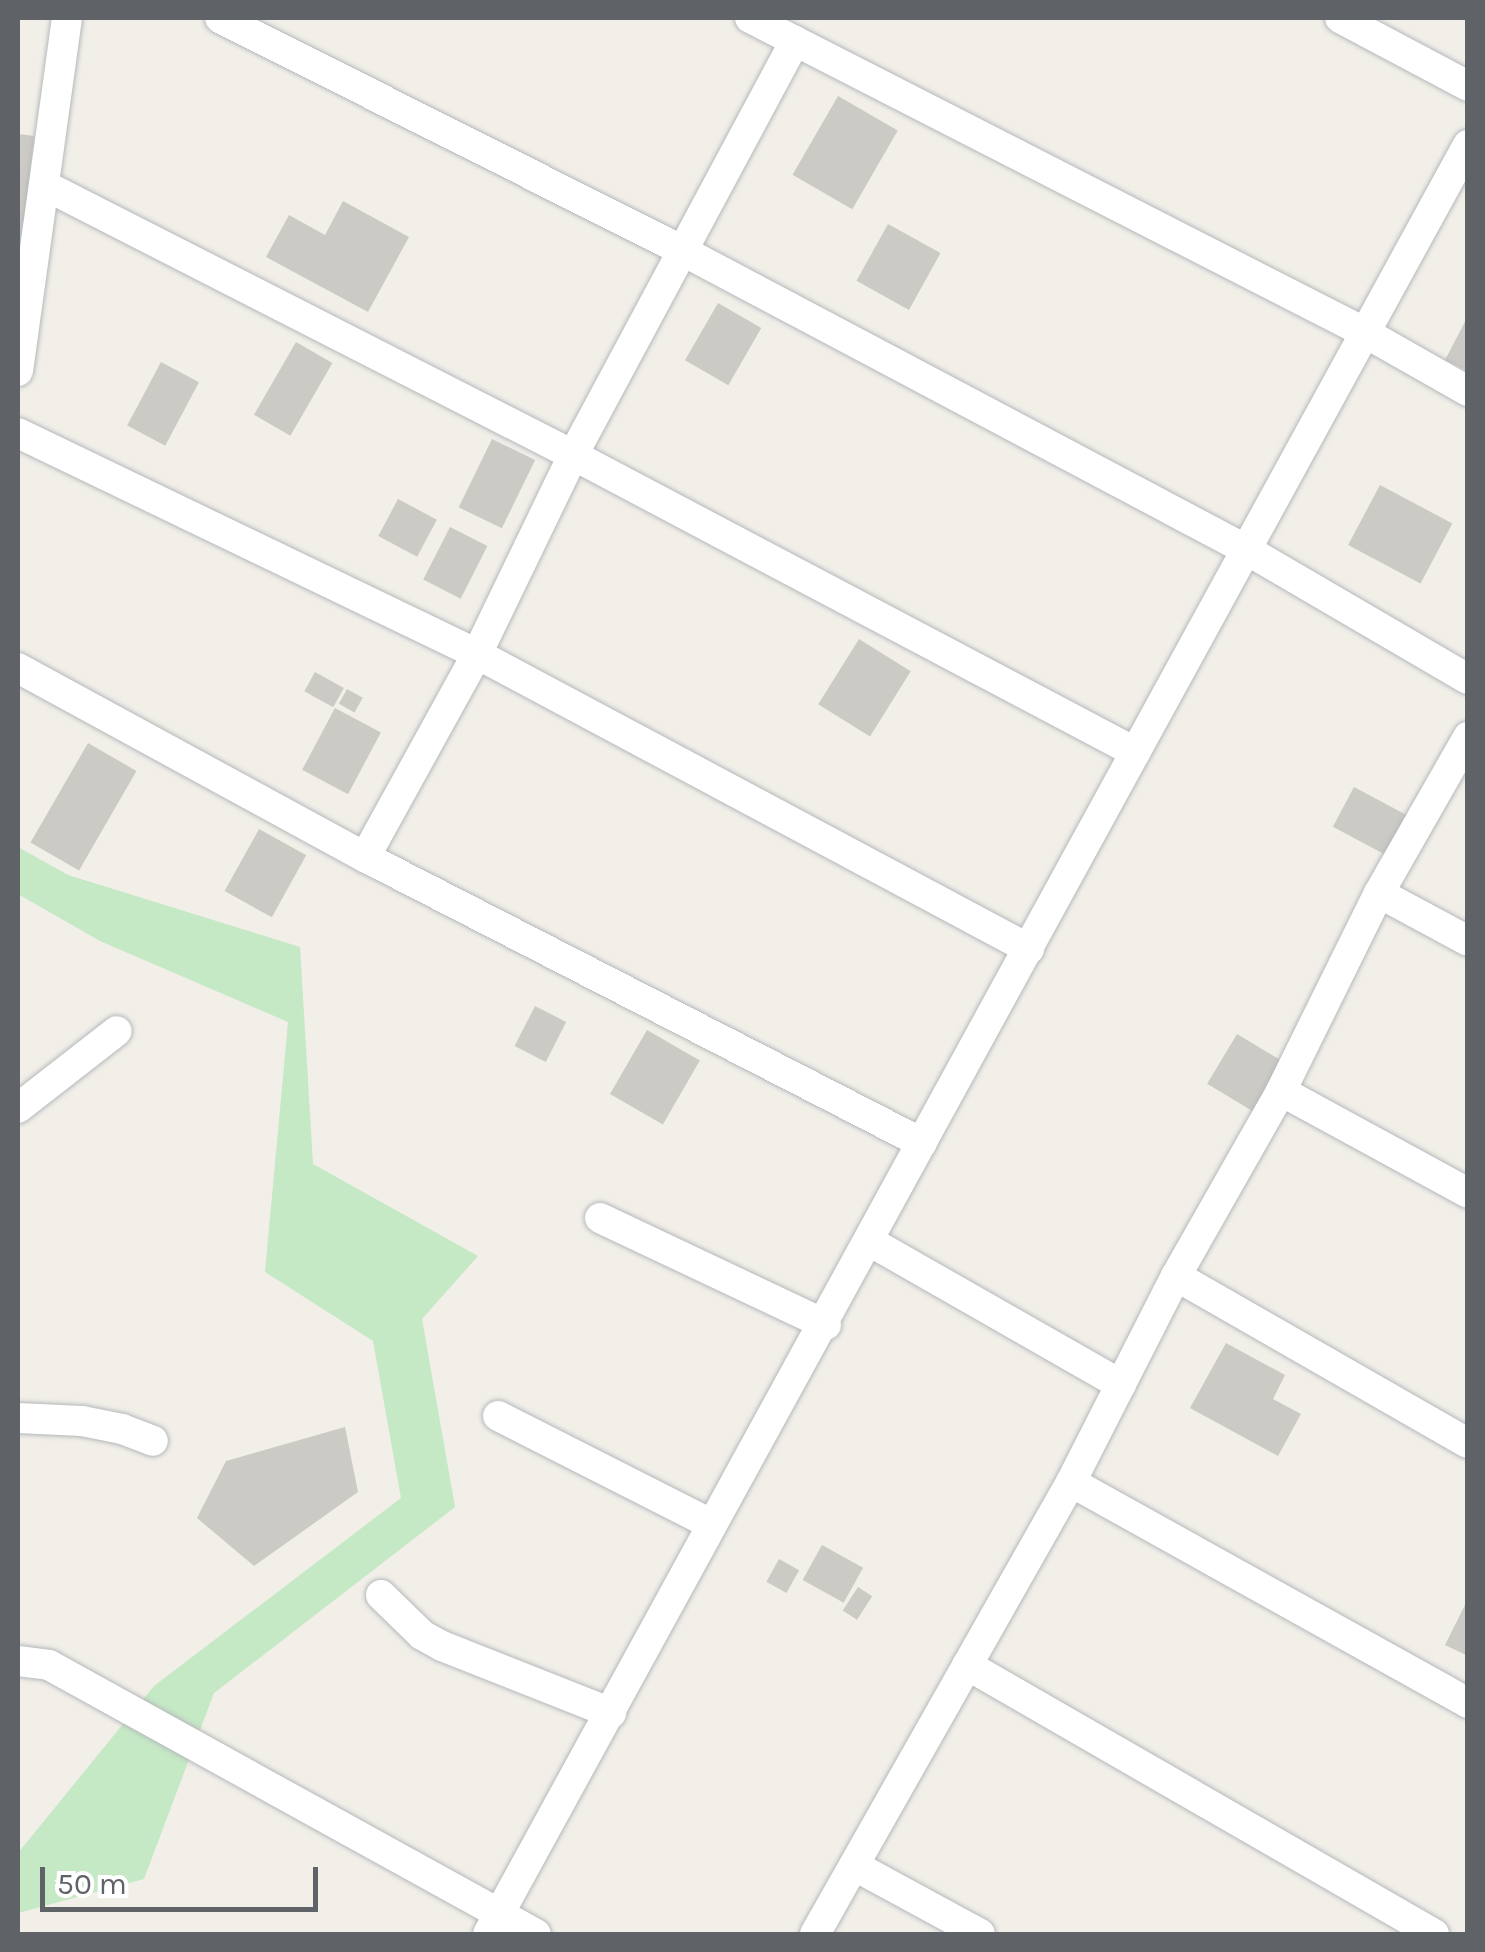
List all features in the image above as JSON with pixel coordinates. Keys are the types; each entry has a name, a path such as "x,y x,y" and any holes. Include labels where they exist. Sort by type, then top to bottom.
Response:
{"street":[{"path":"18,372 67,18"},
{"path":"220,18 681,250 1247,550 1468,679"},
{"path":"750,18 1364,332 1468,391"},
{"path":"1340,18 1468,86"},
{"path":"366,858 476,654 573,455 795,40"},
{"path":"494,1923 711,1524 826,1324 1468,145"},
{"path":"46,186 573,455 1136,752"},
{"path":"18,433 476,654 1028,949"},
{"path":"18,668 366,858 922,1143"},
{"path":"815,1934 1071,1482 1176,1276 1281,1091 1379,893 1468,736"},
{"path":"1379,893 1468,941"},
{"path":"18,1108 118,1031"},
{"path":"1281,1091 1468,1193"},
{"path":"600,1218 826,1324"},
{"path":"869,1241 1121,1385"},
{"path":"1176,1276 1468,1443"},
{"path":"498,1416 711,1524"},
{"path":"18,1418 95,1424 153,1441"},
{"path":"1071,1482 1468,1703"},
{"path":"381,1596 422,1634 442,1646 611,1713"},
{"path":"18,1661 49,1666 494,1923 536,1934"},
{"path":"966,1665 1434,1934"},
{"path":"855,1866 980,1934"}],"green space":[{"path":"18,847 68,875 300,947 313,1164 478,1256 422,1319 455,1507 214,1693 144,1879 18,1913 18,1853 154,1686 401,1498 373,1341 265,1272 288,1022 100,941 18,894"}],"building":[{"path":"838,96 898,131 852,209 792,175"},
{"path":"18,134 34,136 22,245 18,244"},
{"path":"343,201 409,237 368,312 266,257 289,215 325,235"},
{"path":"888,224 940,253 909,310 856,281"},
{"path":"718,303 761,328 728,385 685,360"},
{"path":"1468,316 1468,371 1445,360"},
{"path":"296,342 332,363 290,436 254,415"},
{"path":"161,362 199,382 165,446 127,426"},
{"path":"492,439 535,460 502,528 459,507"},
{"path":"1380,485 1452,523 1420,584 1348,545"},
{"path":"398,499 437,520 417,557 378,536"},
{"path":"450,527 487,546 461,599 423,580"},
{"path":"859,639 911,671 870,737 818,704"},
{"path":"315,672 344,688 333,707 304,691"},
{"path":"347,689 363,698 355,713 339,704"},
{"path":"335,708 381,732 348,794 302,770"},
{"path":"88,743 136,771 79,871 30,843"},
{"path":"1354,787 1414,819 1393,859 1333,827"},
{"path":"259,829 306,855 272,917 225,891"},
{"path":"535,1006 566,1022 546,1062 515,1046"},
{"path":"647,1030 700,1060 663,1125 610,1094"},
{"path":"1237,1034 1289,1065 1259,1115 1207,1084"},
{"path":"1226,1343 1285,1375 1273,1399 1301,1414 1278,1456 1190,1408"},
{"path":"345,1427 358,1492 254,1566 197,1518 226,1461"},
{"path":"822,1545 863,1568 844,1603 803,1580"},
{"path":"779,1559 799,1570 787,1593 766,1582"},
{"path":"858,1587 872,1596 857,1620 843,1610"},
{"path":"1468,1599 1468,1656 1445,1645"}]}
